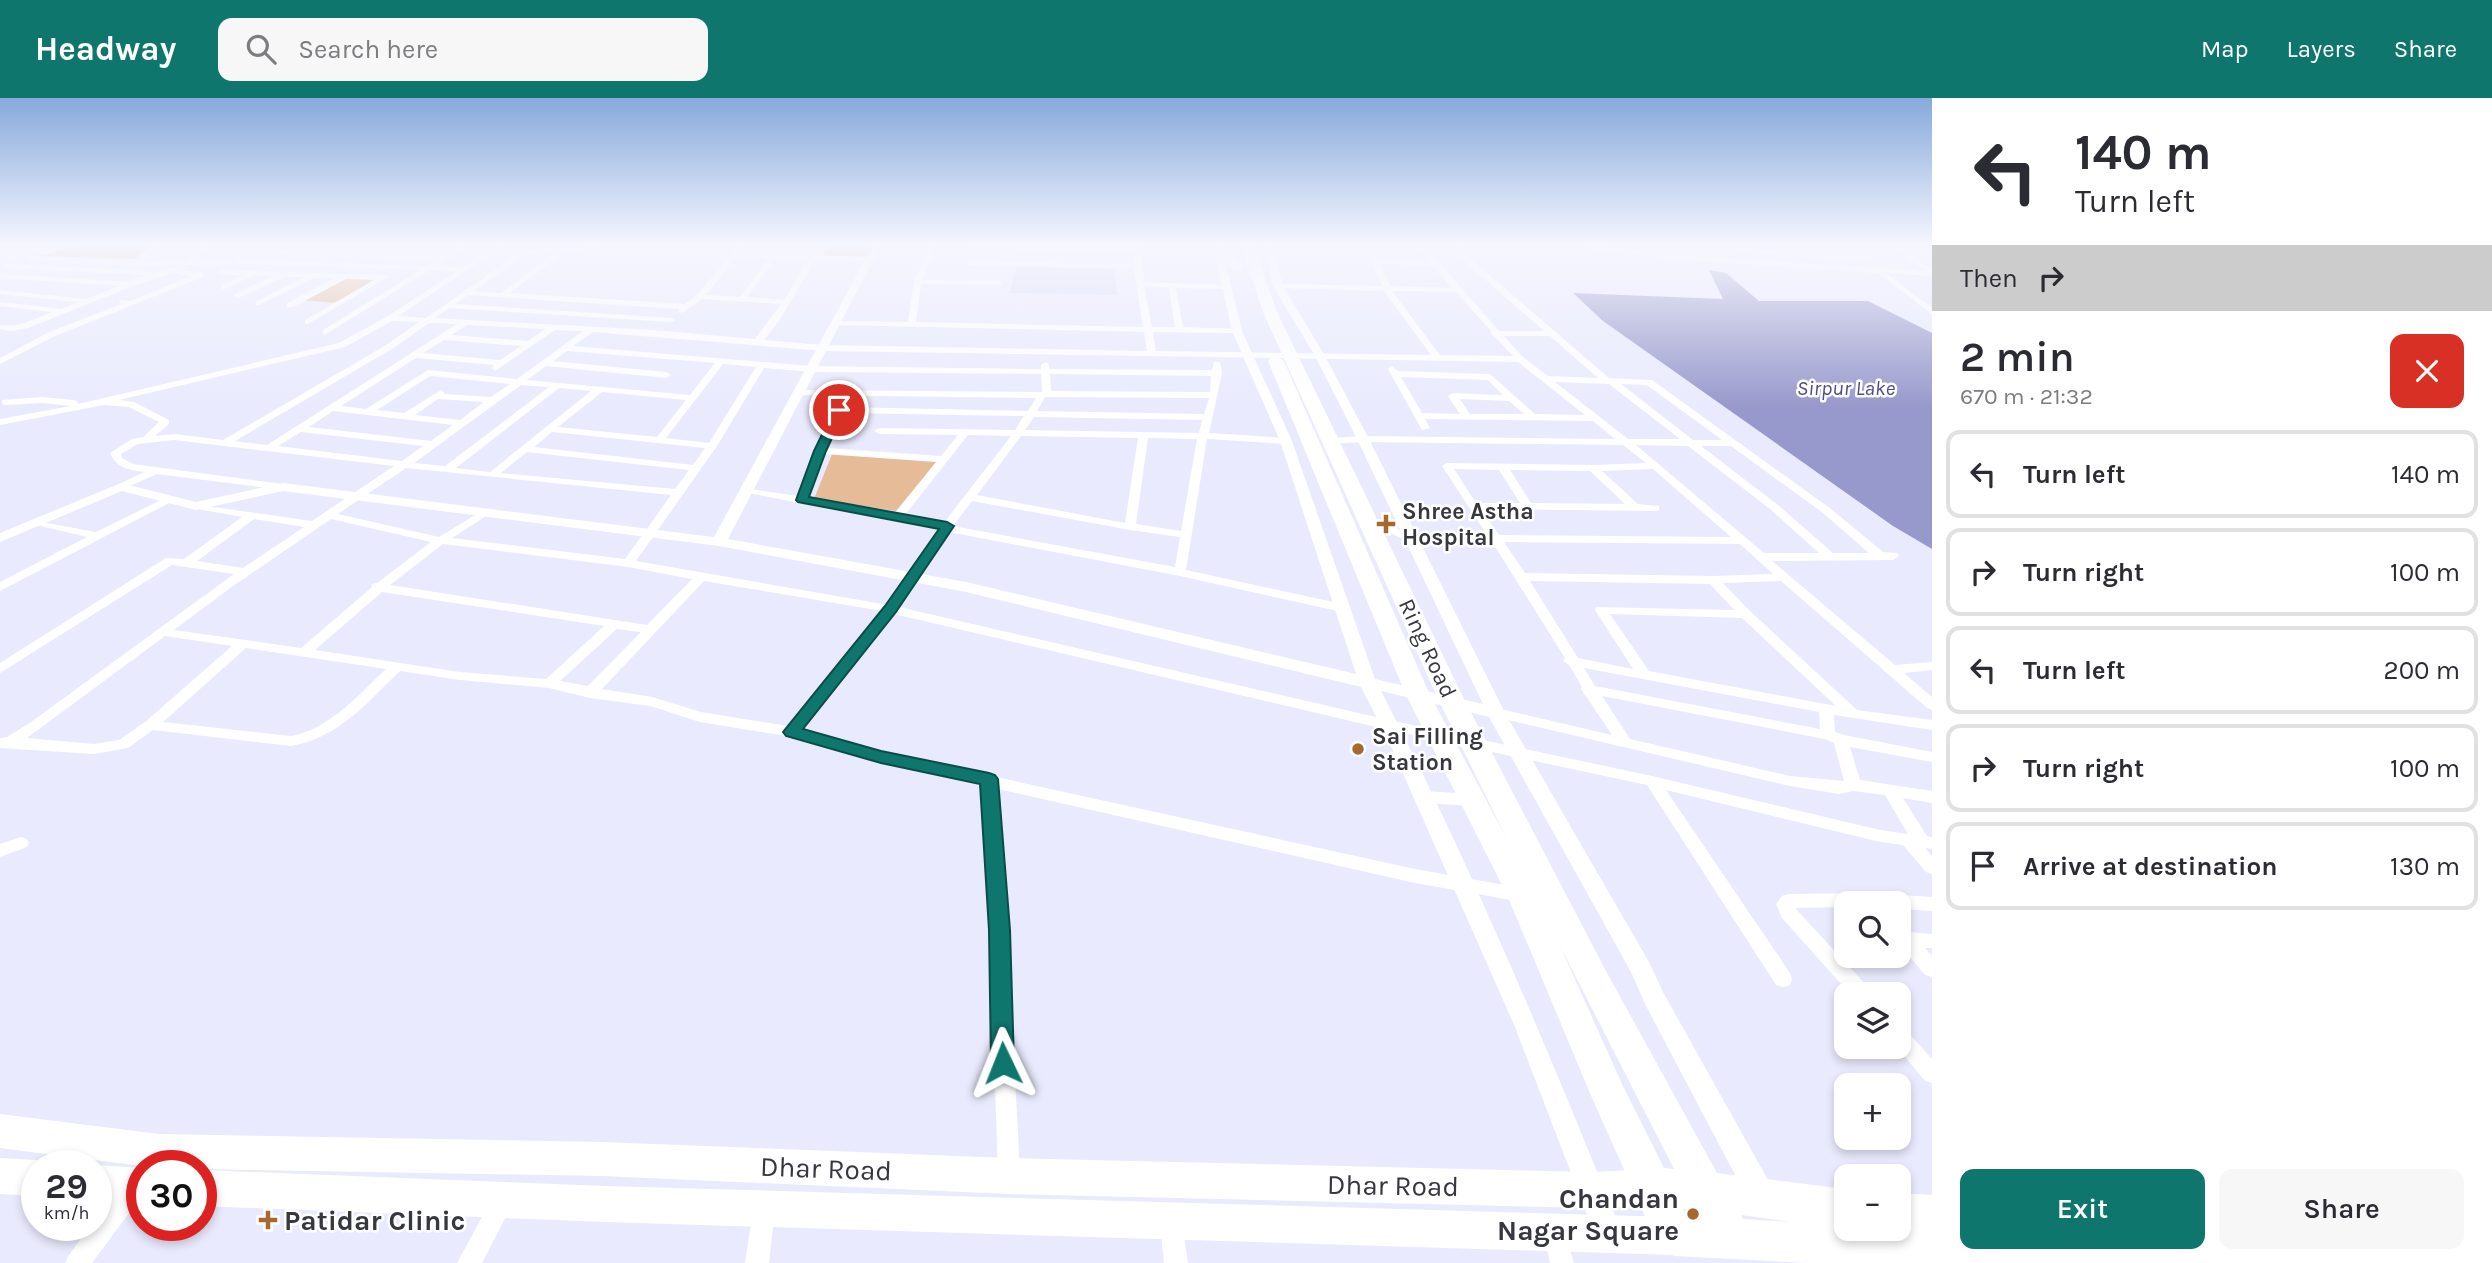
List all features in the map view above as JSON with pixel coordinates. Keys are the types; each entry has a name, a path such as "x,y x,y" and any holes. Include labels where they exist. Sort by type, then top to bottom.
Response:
{"highway":[{"name":"Ring Road","path":"1262,299 1270,312 1272,356 1417,693 1522,895 1610,1098 1674,1236"},
{"name":"Ring Road","path":"1272,356 1330,441 1452,701 1594,981 1736,1250"},
{"path":"1653,1187 1834,1208"},
{"path":"1911,1214 1932,1215"},
{"path":"1674,1236 1736,1250 1785,1243 1932,1249"}],"main road":[{"name":"Dhar Road","path":"0,1131 126,1167"},
{"name":"Dhar Road","path":"217,1171 602,1159 1009,1176 1590,1190 1653,1187"},
{"path":"0,1175 21,1177"},
{"name":"Dhar Road","path":"217,1189 1171,1220 1558,1247 1608,1233 1674,1236"}],"street":[{"path":"84,299 132,303"},
{"path":"0,361 52,334 141,299"},
{"path":"259,303 266,299"},
{"path":"290,305 301,299"},
{"path":"307,322 346,299"},
{"path":"326,332 379,299"},
{"path":"8,420 42,416 333,348 391,318 419,299"},
{"path":"227,442 430,320 459,299"},
{"path":"570,299 688,307"},
{"path":"653,334 696,299"},
{"path":"746,299 786,303"},
{"path":"757,344 788,299"},
{"path":"719,542 850,299"},
{"path":"912,323 915,299"},
{"path":"1142,299 1152,352"},
{"path":"1175,299 1180,329"},
{"path":"1237,299 1237,331"},
{"path":"1286,299 1320,356 1363,439 1515,751 1641,969 1654,999 1764,1199"},
{"path":"1395,299 1438,358"},
{"path":"1465,299 1520,359 1656,466 1932,705"},
{"path":"1513,299 1608,380 1773,507 1829,556"},
{"path":"1916,299 1932,313"},
{"path":"0,327 18,328 91,300"},
{"path":"0,303 61,312"},
{"path":"450,306 671,320"},
{"path":"391,318 653,334 824,348 1520,359"},
{"path":"269,448 464,323"},
{"path":"838,323 1237,331 1272,356 1286,441 1367,681 1423,797 1527,1027 1608,1233"},
{"path":"481,378 551,329"},
{"path":"5,742 327,515 405,464 590,330"},
{"path":"1494,333 1552,334"},
{"path":"443,337 528,344"},
{"path":"649,394 695,338"},
{"path":"468,359 495,341"},
{"path":"565,348 812,369 1218,373"},
{"path":"0,351 13,353"},
{"path":"792,732 891,609 947,526 1031,415 1044,395 1045,351"},
{"path":"1180,572 1203,436 1218,373 1217,353"},
{"path":"415,355 501,363"},
{"path":"1383,357 1396,374 1424,428"},
{"path":"659,441 721,361"},
{"path":"546,363 666,374"},
{"path":"628,563 712,446 762,364"},
{"path":"368,412 428,373 692,398"},
{"path":"1396,374 1490,377 1533,418"},
{"path":"1544,379 1649,382 1887,556 1761,557"},
{"path":"448,469 559,384"},
{"path":"404,389 416,390"},
{"path":"492,475 600,389"},
{"path":"801,392 1214,395"},
{"path":"802,500 846,392"},
{"path":"405,417 432,394 492,400"},
{"path":"1467,417 1453,396 1511,398"},
{"path":"5,402 42,400 81,405"},
{"path":"8,420 42,400"},
{"path":"100,402 131,404 164,419 164,426 148,437 125,445 116,457 131,467 652,532 966,587 1790,781 1839,788 1853,785 1932,797"},
{"path":"332,408 461,423"},
{"path":"839,410 1208,416"},
{"path":"870,453 884,411"},
{"path":"1417,415 1596,418"},
{"path":"300,429 433,444"},
{"path":"550,429 712,446"},
{"path":"879,431 1203,436 1286,441"},
{"path":"898,516 965,433"},
{"path":"1130,527 1143,436"},
{"path":"148,437 227,442 492,475 680,493"},
{"path":"1330,441 1363,439 1732,443"},
{"path":"525,449 696,468"},
{"path":"820,451 945,459"},
{"path":"1624,742 1570,661 1522,578 1447,466 1656,466"},
{"path":"1502,466 1527,506"},
{"path":"1592,468 1635,508"},
{"path":"0,538 40,523 154,471"},
{"path":"121,487 196,506 313,525"},
{"path":"196,506 284,487"},
{"path":"748,490 898,516 1180,572 1342,608"},
{"path":"969,497 1188,535"},
{"path":"0,587 167,500"},
{"path":"1472,506 1655,508"},
{"path":"303,654 376,587 437,540 485,512"},
{"path":"327,515 437,540 628,563 891,609 1389,726 1653,781 1921,842"},
{"path":"188,562 250,516"},
{"path":"1369,522 1410,538 1742,541"},
{"path":"40,523 97,536"},
{"path":"0,669 170,561 245,572"},
{"path":"590,693 701,577"},
{"path":"1522,578 1713,580 1784,577"},
{"path":"1713,580 1745,614 1853,713"},
{"path":"376,587 651,630"},
{"path":"1644,674 1601,610 1745,614"},
{"path":"549,684 615,623"},
{"path":"164,632 396,667 549,684 652,702 701,717 792,732 881,757 1522,895"},
{"path":"5,742 106,749 123,744 150,725 242,645"},
{"path":"1570,661 1932,725"},
{"path":"1891,670 1932,666"},
{"path":"150,725 291,741 310,738 332,725 396,667"},
{"path":"1588,689 1932,757"},
{"path":"1826,708 1834,738 1853,785"},
{"path":"989,779 994,823 1009,1176"},
{"path":"1653,781 1783,979"},
{"path":"1890,791 1921,842 1932,867"},
{"path":"1423,797 1474,800"},
{"path":"0,851 21,843"},
{"path":"1834,901 1795,900 1785,904 1788,913 1834,964"},
{"path":"1911,903 1932,904"},
{"path":"1911,938 1932,941"},
{"path":"1911,946 1932,969"},
{"path":"1838,968 1850,982"},
{"path":"1911,1050 1932,1074"},
{"path":"77,1263 126,1198"},
{"path":"469,1263 504,1200"},
{"path":"757,1263 764,1208"},
{"path":"1171,1220 1176,1263"}],"shaded area":[{"path":"302,299 343,299 337,303"},
{"path":"832,454 938,461 896,511 814,499"}],"water":[{"name":"Sirpur Lake","path":"1580,299 1868,301 1932,333 1932,549 1893,526 1603,321"}],"place":[{"name":"Shree Astha Hospital","path":"1386,524"},
{"name":"Sai Filling Station","path":"1358,749"},
{"name":"Chandan Nagar Square","path":"1693,1214"},
{"name":"Patidar Clinic","path":"268,1220"}],"route":[{"path":"839,410 802,500 947,526 891,609 792,732 881,757 989,779 994,823 1003,1063"}]}
